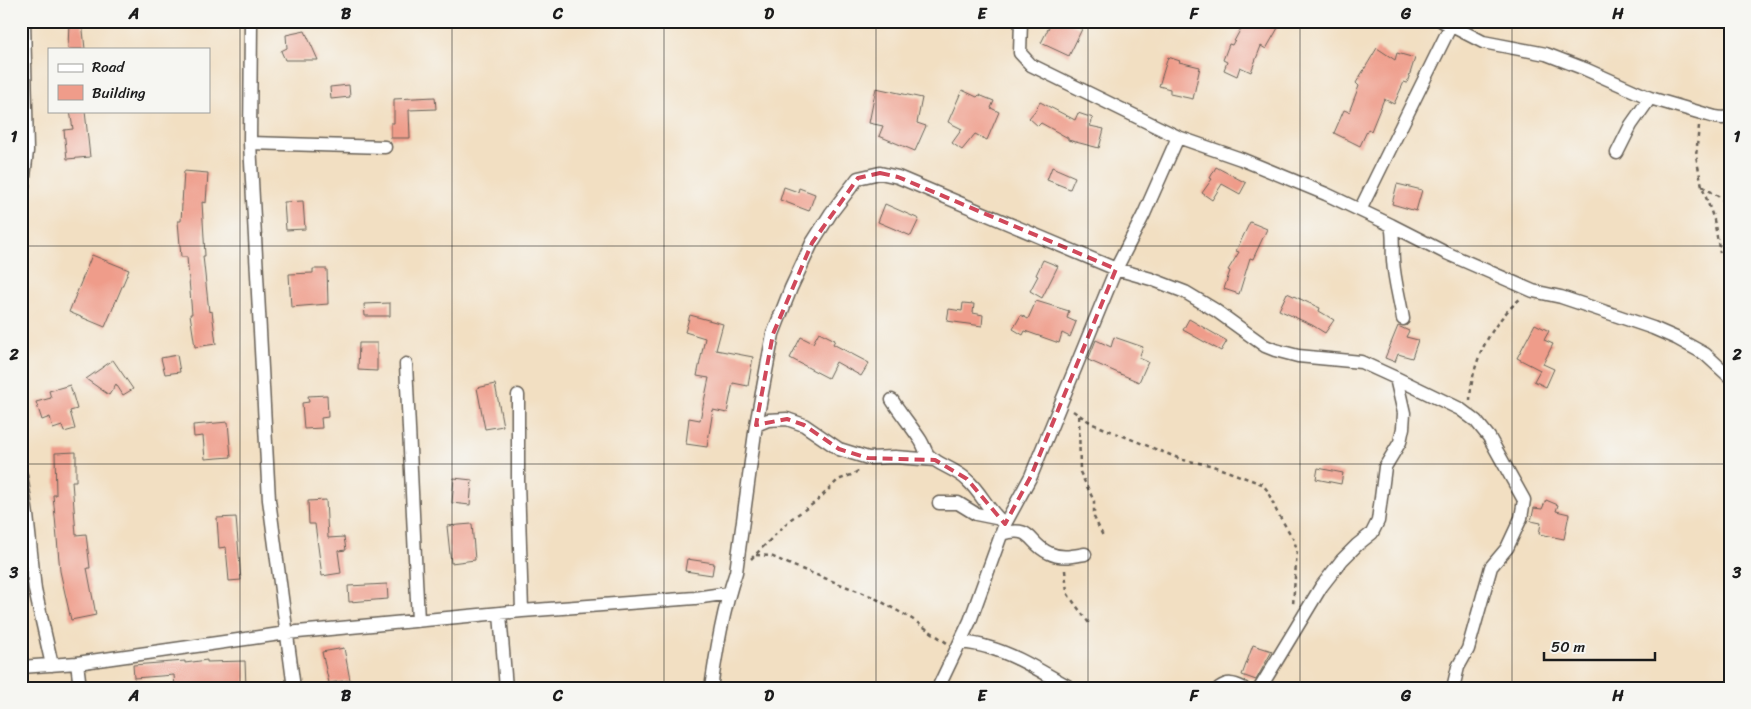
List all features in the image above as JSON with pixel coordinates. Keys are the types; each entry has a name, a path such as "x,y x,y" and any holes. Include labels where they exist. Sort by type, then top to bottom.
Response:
{"street":[{"path":"21,202 27,150 24,21"},
{"path":"251,21 250,143 269,500 294,688"},
{"path":"1021,21 1020,54 1031,65 1178,137 1242,159 1360,210 1444,252 1533,291 1561,297 1653,328 1676,338 1705,354 1730,377"},
{"path":"1360,210 1449,23 1483,42 1546,54 1650,98 1722,118 1730,117"},
{"path":"1617,153 1631,125 1650,98"},
{"path":"938,688 970,621 1001,525 1031,476 1116,269 1144,214 1178,137"},
{"path":"250,143 385,147"},
{"path":"711,688 717,644 736,572 756,425 773,334 791,288 812,243 830,213 858,178 880,173 898,177 1116,269 1151,279 1184,292 1215,310 1265,346 1298,356 1361,362 1460,409 1476,421 1488,437 1524,500 1521,518 1507,548 1491,567 1468,649 1458,667 1453,688"},
{"path":"1391,224 1394,239 1394,270 1403,320"},
{"path":"406,364 418,621"},
{"path":"1260,688 1321,587 1347,555 1372,533 1378,521 1385,467 1400,442 1403,428 1404,413 1396,378"},
{"path":"518,396 518,481 522,612"},
{"path":"892,400 921,441 927,454 967,479 987,502 1001,525"},
{"path":"756,425 768,420 787,419 804,425 840,449 868,458 895,457 934,460"},
{"path":"21,474 34,590 52,665"},
{"path":"939,503 958,503 976,514 1023,532 1049,553 1060,557 1085,554"},
{"path":"21,667 76,663 287,633 695,598 729,593"},
{"path":"500,614 506,688"},
{"path":"958,646 986,646 1005,653 1035,666 1071,688"},
{"path":"76,663 80,688"},
{"path":"1219,688 1227,683 1233,683 1243,688"}],"path":[{"path":"1697,112 1699,130 1696,156 1702,186 1714,220 1720,253"},
{"path":"1702,186 1721,198 1730,208"},
{"path":"1476,421 1470,404 1470,388 1474,366 1502,318 1520,298 1533,291"},
{"path":"1061,404 1093,424 1183,460 1210,466 1262,484 1294,540 1297,550 1293,602 1295,631"},
{"path":"1079,416 1080,472 1094,501 1094,518 1103,536"},
{"path":"736,572 791,519 816,502 838,480 860,470 868,458"},
{"path":"756,554 772,556 873,597 958,646"},
{"path":"1060,557 1066,571 1067,594 1091,626"}],"highlighted area":[{"path":"880,173 898,177 1116,269 1031,476 1005,524 967,479 935,460 868,458 839,449 804,425 787,419 756,425 773,334 812,243 858,178"}],"building":[{"path":"69,21 82,21 85,48 68,48"},
{"path":"1052,21 1065,21 1082,29 1069,56 1041,43"},
{"path":"1245,21 1282,21 1266,49 1261,46 1251,72 1240,67 1237,76 1224,70 1227,62 1223,60 1229,44 1232,45"},
{"path":"305,31 318,60 285,60 281,51 287,48 286,35"},
{"path":"1377,48 1395,60 1397,53 1415,58 1407,83 1404,82 1394,104 1384,99 1371,131 1368,129 1360,146 1334,133 1344,110 1349,112 1359,86 1356,83"},
{"path":"1168,57 1200,67 1193,99 1170,94 1170,89 1159,86"},
{"path":"349,85 350,97 331,99 330,87"},
{"path":"876,88 922,98 917,123 926,126 915,151 879,136 883,126 869,123"},
{"path":"962,90 977,97 979,95 994,101 991,108 999,112 987,140 975,134 962,150 952,143 962,129 948,122"},
{"path":"435,97 436,109 409,110 410,138 391,138 391,123 394,123 394,99"},
{"path":"1040,102 1075,120 1078,113 1093,118 1090,126 1104,129 1099,148 1068,140 1068,138 1041,123 1038,126 1029,118"},
{"path":"70,112 85,112 90,157 67,159 64,130 73,129"},
{"path":"1052,167 1075,177 1070,189 1047,180"},
{"path":"1216,167 1246,183 1240,194 1222,184 1212,200 1202,193 1212,179 1210,178"},
{"path":"184,171 208,173 206,203 202,202 205,256 203,256 209,312 212,311 216,344 195,347 190,314 192,314 187,257 181,257 178,221 181,221"},
{"path":"1397,184 1422,190 1416,211 1392,204"},
{"path":"784,187 798,192 799,188 815,194 809,211 780,200"},
{"path":"303,201 305,229 286,230 284,202"},
{"path":"885,204 919,219 911,236 878,222"},
{"path":"1250,222 1267,229 1253,259 1250,258 1239,294 1224,289 1230,271 1228,270 1239,252 1236,251"},
{"path":"92,255 129,270 105,327 69,312"},
{"path":"1043,260 1058,266 1042,298 1030,291 1038,276 1036,275"},
{"path":"313,269 327,269 328,304 291,307 289,274 313,273"},
{"path":"1287,293 1320,308 1319,311 1334,320 1325,333 1279,310"},
{"path":"1036,301 1069,311 1067,318 1076,322 1070,337 1062,333 1059,343 1025,331 1023,335 1013,329 1021,315 1028,319"},
{"path":"390,303 390,316 365,316 364,304"},
{"path":"963,303 974,304 973,313 983,315 982,326 947,321 949,309 962,311"},
{"path":"690,315 723,324 716,350 753,357 748,386 733,383 727,413 713,410 707,447 686,444 689,418 700,420 709,378 697,376 705,338 685,332"},
{"path":"1189,319 1227,341 1221,351 1183,330"},
{"path":"1535,324 1549,331 1544,340 1553,344 1543,364 1554,369 1546,387 1534,381 1540,370 1517,358"},
{"path":"1398,326 1409,331 1406,337 1418,340 1412,358 1398,354 1395,362 1385,358"},
{"path":"819,332 835,340 833,344 869,363 861,376 836,362 828,378 790,358 801,337 813,343"},
{"path":"1114,337 1143,347 1139,358 1148,362 1139,382 1088,360 1096,340 1111,347"},
{"path":"359,343 377,343 377,371 358,370"},
{"path":"177,355 180,372 165,374 161,358"},
{"path":"113,360 133,389 123,395 116,384 109,395 86,379"},
{"path":"495,384 503,426 485,429 477,388"},
{"path":"70,385 77,409 70,411 75,429 64,432 62,426 53,429 50,417 42,420 36,402 51,398 49,391"},
{"path":"327,395 328,417 321,418 322,428 304,429 302,403 309,402 308,396"},
{"path":"228,422 231,457 205,459 203,436 194,437 193,425"},
{"path":"76,452 76,481 72,481 76,535 86,534 90,568 87,568 96,615 71,620 60,571 53,495 56,495 55,453"},
{"path":"1318,468 1343,473 1341,484 1316,479"},
{"path":"454,478 472,480 470,505 452,503"},
{"path":"326,500 328,538 344,537 346,550 338,551 341,573 322,576 315,524 309,524 308,501"},
{"path":"1546,500 1558,505 1556,511 1569,514 1564,539 1539,534 1541,523 1531,521 1534,508 1542,509"},
{"path":"236,517 241,580 229,581 226,547 219,548 217,518"},
{"path":"472,524 475,560 451,563 447,526"},
{"path":"687,559 714,563 712,575 685,571"},
{"path":"387,584 388,599 349,602 348,586"},
{"path":"1253,645 1272,651 1256,680 1242,675"},
{"path":"344,648 350,680 329,683 322,652"},
{"path":"207,660 207,662 245,661 246,688 175,688 174,675 134,678 133,665 185,661 185,663"}]}
